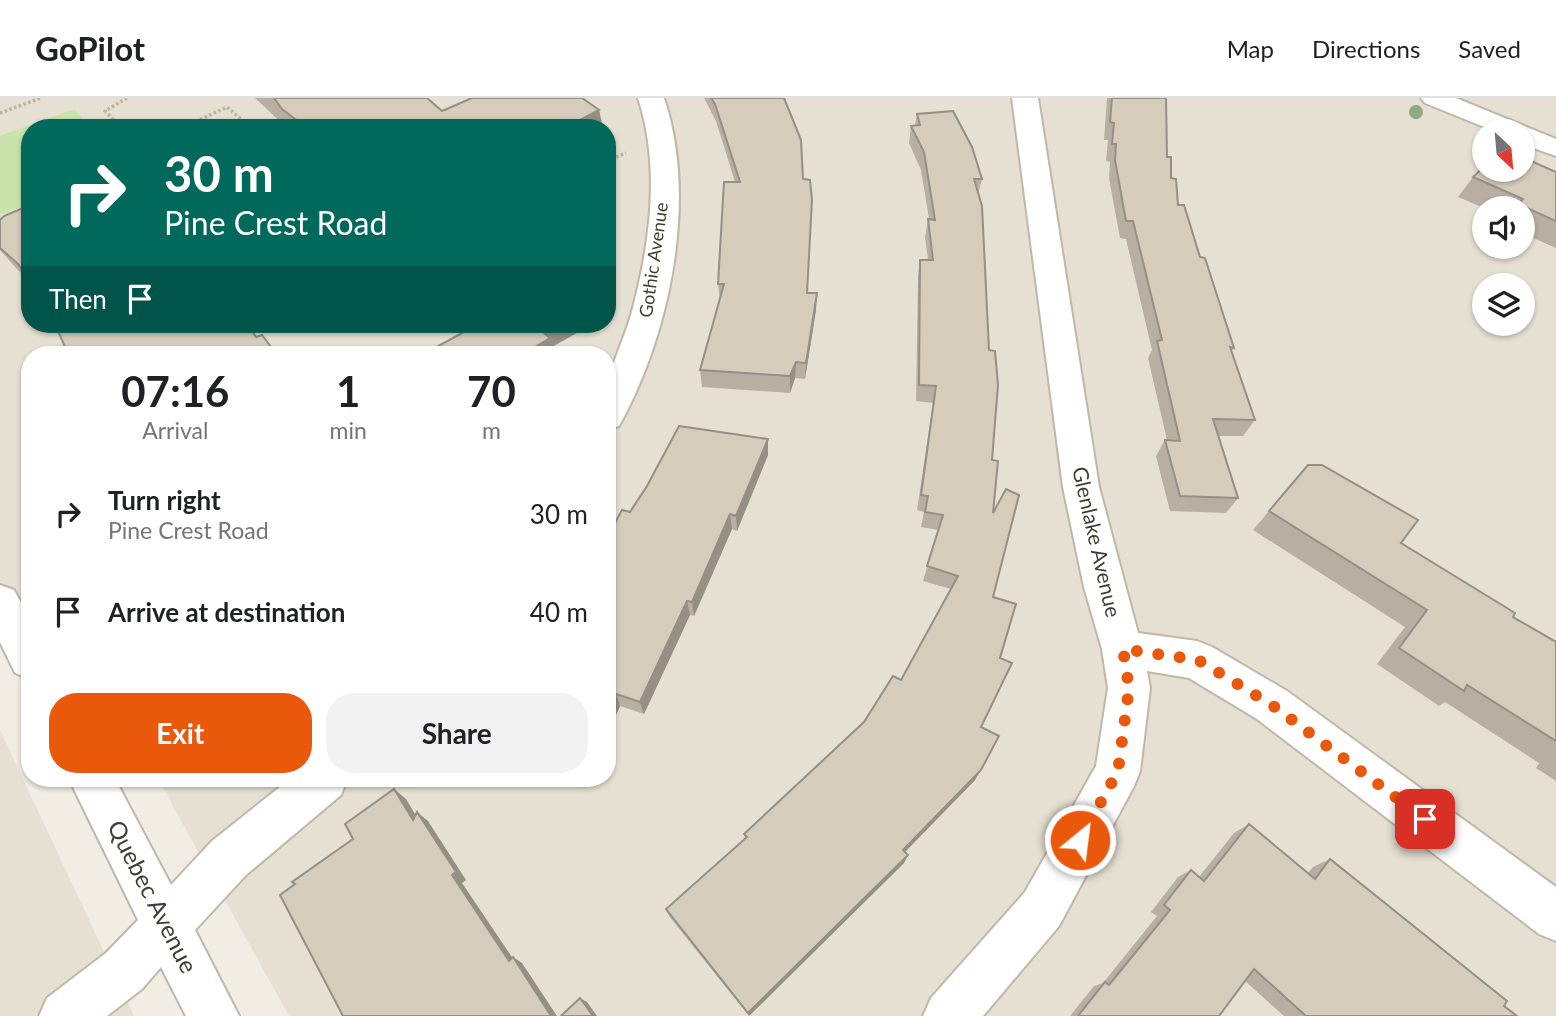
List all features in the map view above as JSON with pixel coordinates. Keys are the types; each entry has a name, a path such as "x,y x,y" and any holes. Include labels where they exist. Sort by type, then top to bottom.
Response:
{"street":[{"name":"Gothic Avenue","path":"616,400 628,377 640,342 656,263 664,181 663,146 651,98"},
{"name":"Glenlake Avenue","path":"949,1016 1042,909 1118,771 1129,688 1123,649 1104,587 1081,487 1025,98"},
{"path":"1434,98 1486,119"},
{"path":"1535,139 1556,148"},
{"path":"0,602 21,643"},
{"path":"1123,649 1198,660 1272,705 1556,917"},
{"name":"Quebec Avenue","path":"95,787 213,1016"},
{"path":"65,1016 124,971 165,923 229,858 315,787"}],"path":[{"path":"0,113 41,98"},
{"path":"113,119 105,111 127,98"},
{"path":"201,119 227,107 240,119"}],"shaded area":[{"path":"0,98 1556,98 1556,1016 289,1016 162,787 616,787 616,346 21,346 21,632 0,642"},
{"path":"0,730 21,775 21,787 27,787 134,1016 0,1016"}],"green space":[{"path":"74,109 83,119 47,119"},
{"path":"21,128 21,207 0,215 0,136"}],"building":[{"path":"274,98 427,98 442,111 472,98 582,98 599,110 582,119 295,119 282,109"},
{"path":"711,98 784,98 801,140 803,179 810,180 812,200 807,293 817,293 806,363 796,362 790,376 700,370 724,284 718,284 724,182 740,182"},
{"path":"1112,98 1166,98 1167,157 1171,157 1171,178 1176,179 1178,205 1184,205 1200,257 1205,258 1234,348 1230,347 1255,420 1213,419 1238,498 1180,496 1165,440 1180,441 1157,341 1162,340 1133,221 1126,221 1115,160 1116,144 1112,144"},
{"path":"953,111 972,147 982,179 974,179 982,206 989,350 995,351 998,385 992,460 998,461 993,513 1006,489 1019,495 993,597 1016,604 1000,658 1012,663 981,727 999,736 981,770 903,850 908,855 748,1013 666,909 747,837 744,834 864,722 893,676 901,680 958,576 927,566 943,515 925,512 928,496 921,495 936,386 919,385 920,260 933,260 928,219 935,220 924,152 911,126 920,125 917,114"},
{"path":"1535,163 1556,172 1556,221 1535,212 1535,196 1516,196 1484,182 1535,182"},
{"path":"21,209 21,268 0,248 0,220"},
{"path":"59,333 253,333 256,337 262,335 270,346 65,346"},
{"path":"462,333 544,333 550,338 536,346 438,346"},
{"path":"679,426 768,439 736,516 730,514 692,602 687,601 640,702 616,694 616,521 622,510 630,512"},
{"path":"1308,465 1322,465 1418,520 1401,543 1515,613 1513,617 1556,642 1556,741 1467,685 1464,691 1399,648 1427,610 1269,511"},
{"path":"394,789 413,820 417,812 456,872 452,875 509,961 513,957 551,1016 343,1016 280,895 295,884 292,882 353,839 345,824"},
{"path":"1249,824 1315,879 1330,859 1507,1001 1504,1006 1517,1016 1306,1016 1254,969 1219,1016 1078,1016 1105,982 1109,985 1170,910 1164,905 1191,870 1204,881"},
{"path":"580,998 593,1016 561,1016"}],"route":[{"path":"1080,840 1118,771 1129,688 1123,649 1198,660 1272,705 1425,819"}]}
